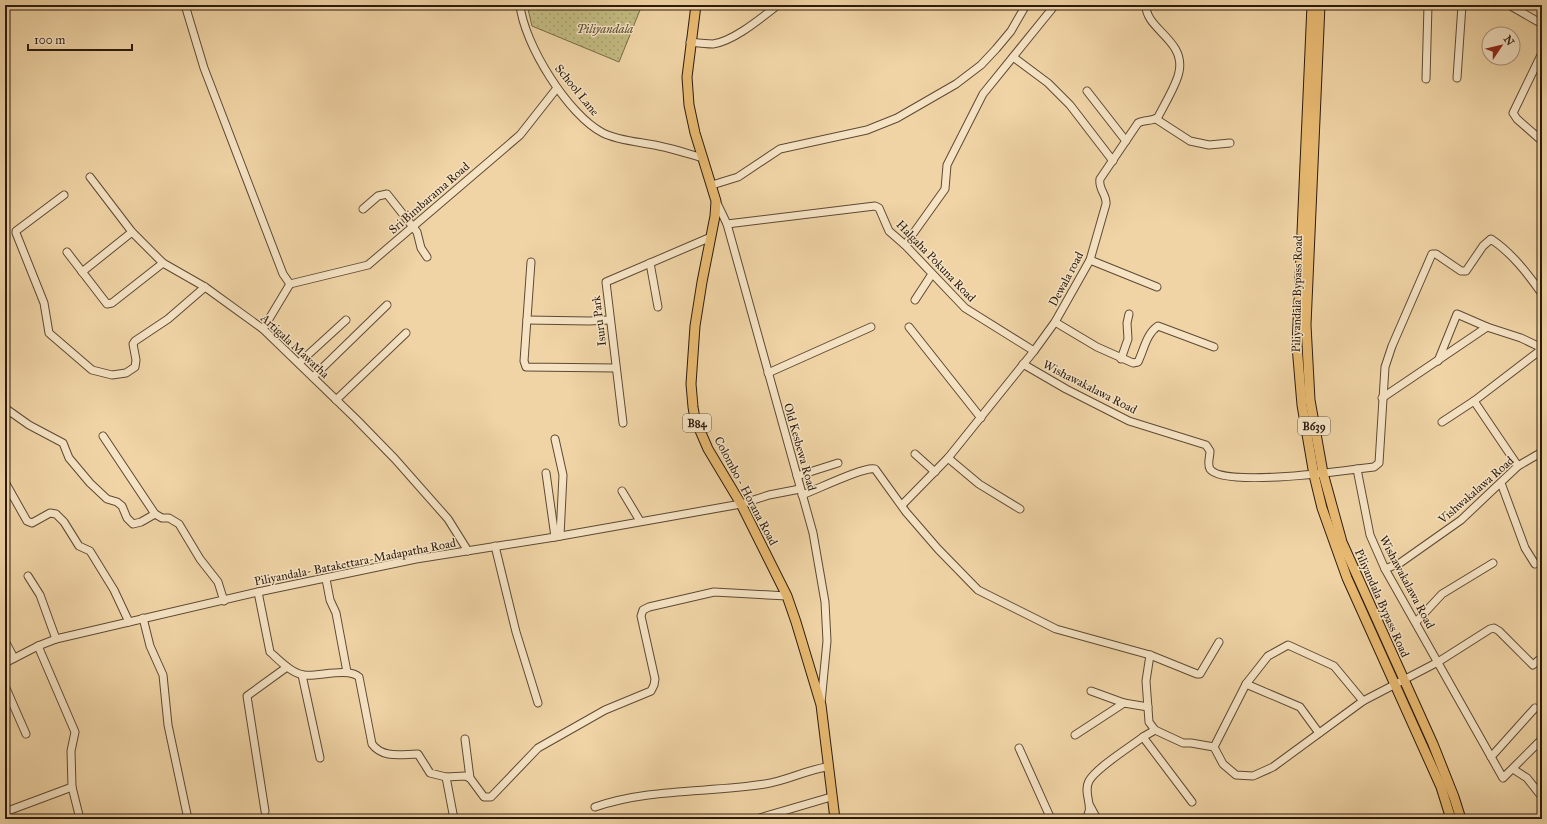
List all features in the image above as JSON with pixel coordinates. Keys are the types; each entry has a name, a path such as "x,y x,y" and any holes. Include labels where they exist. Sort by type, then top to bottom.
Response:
{"main road":[{"name":"Piliyandala Bypass Road","path":"1312,5 1297,346 1302,405 1318,474 1342,542 1442,788 1451,819"},
{"name":"Piliyandala Bypass Road","path":"1318,474 1310,400 1306,325 1320,5"},
{"name":"Colombo - Horana Road","path":"695,6 687,77 689,106 694,133 704,158 716,201 715,216 695,326 691,384 695,419 708,449 741,504 787,596 821,705 827,767 835,819"},
{"name":"Piliyandala Bypass Road","path":"1399,681 1433,744 1461,819"}],"street":[{"path":"185,5 204,68 283,274 290,284 263,329"},
{"name":"School Lane","path":"520,5 524,27 538,58 557,88 587,122 602,133 612,137 659,146 704,158"},
{"path":"690,42 713,44 725,40 746,28 778,5"},
{"path":"712,185 738,177 780,149 867,130 897,118 956,84 981,65 1011,31 1026,5"},
{"path":"905,246 945,190 947,165 983,94 1055,5"},
{"path":"1146,5 1149,17 1173,43 1178,58 1179,72 1156,119 1190,141 1209,145 1230,143"},
{"path":"1426,79 1428,5"},
{"path":"1457,78 1462,5"},
{"path":"1509,5 1542,24"},
{"path":"1542,53 1513,113 1516,119 1542,141"},
{"path":"1013,57 1048,83 1070,105 1112,160"},
{"name":"Sri Bimbarama Road","path":"290,284 368,265 520,135 557,88"},
{"path":"1087,91 1126,141"},
{"name":"Dewala road","path":"902,505 948,458 1034,351 1055,322 1090,260 1106,204 1106,200 1099,184 1100,179 1138,123 1143,120 1156,119"},
{"name":"Artigala Mawatha","path":"90,178 132,232 163,263 205,287 263,329 299,363 395,459 448,519 468,551"},
{"path":"363,209 378,196 387,194 417,232 420,248 427,257"},
{"path":"64,195 16,231 16,233 44,303 49,333 72,351 89,368 112,375 126,373 135,367 136,360 133,344 135,341 168,319 205,287"},
{"name":"Old Kesbewa Road","path":"716,201 727,224 801,492 814,533 825,602 827,641 821,705"},
{"name":"Halgaha Pokuna Road","path":"727,224 875,206 879,208 889,231 965,308 1034,351"},
{"path":"82,272 132,232"},
{"name":"Isuru Park","path":"623,423 606,282 711,237"},
{"path":"1357,469 1374,467 1379,463 1382,398 1386,367 1392,346 1432,254 1436,254 1461,271 1466,271 1483,246 1491,239 1501,245 1542,294"},
{"path":"67,252 107,304 110,304 163,263"},
{"path":"1090,260 1157,287"},
{"path":"531,262 524,361 528,368 616,368"},
{"path":"650,263 658,307"},
{"path":"915,300 932,274"},
{"path":"313,377 387,305"},
{"path":"1438,361 1454,313 1487,327 1521,338 1542,348 1474,401 1442,422"},
{"path":"1121,358 1128,340 1127,323 1130,314"},
{"path":"299,363 346,320"},
{"path":"527,320 594,322 610,320"},
{"path":"1055,322 1097,348 1133,363 1138,362 1153,329 1161,326 1214,347"},
{"path":"768,373 871,326"},
{"path":"909,327 981,418"},
{"path":"1382,398 1487,327"},
{"path":"336,400 406,333"},
{"name":"Wishawakalawa Road","path":"1023,364 1066,389 1129,421 1206,445 1210,451 1208,465 1211,470 1220,476 1270,477 1318,474 1357,469 1370,534 1385,569 1503,778 1513,769"},
{"path":"1474,401 1518,466"},
{"path":"5,408 29,425 63,443 70,458 90,483 107,499 117,502 122,506 130,523 133,524 141,522 155,514"},
{"path":"103,436 155,514 162,518 169,518 179,524 200,559 218,582 224,601"},
{"path":"555,439 563,475 557,536"},
{"name":"Vishwakalawa Road","path":"1385,569 1400,563 1461,520 1518,466 1542,452"},
{"path":"915,454 935,472"},
{"path":"948,458 979,484 1020,509"},
{"path":"797,476 838,462"},
{"path":"801,492 872,468 878,472 902,505 938,549 978,590 1056,629 1150,655 1197,674 1200,674 1219,642"},
{"path":"546,473 557,536"},
{"path":"5,482 27,521 32,523 50,513 56,514 64,522 79,546 90,551 114,590 129,622"},
{"path":"1501,483 1525,548 1535,564"},
{"path":"622,491 640,521"},
{"name":"Piliyandala- Batakettara-Madapatha Road","path":"5,663 38,646 56,639 258,592 416,559 741,504 769,495 801,492"},
{"path":"495,546 516,632 538,703"},
{"path":"1416,622 1442,594 1493,563"},
{"path":"28,576 40,595 56,639"},
{"path":"326,579 330,600 336,613 348,672"},
{"path":"258,592 270,652 287,667 302,675 348,672 355,673 359,677 372,744 376,749 385,754 418,754 430,773 446,777 465,776 470,778"},
{"path":"465,738 470,778 484,797 491,797 538,748 605,710 651,691 655,679 641,616 643,610 648,607 714,592 787,596"},
{"path":"143,618 150,646 163,675 168,725 188,819"},
{"path":"1150,655 1146,681 1149,722 1155,730 1183,743 1192,742 1214,747 1223,764 1236,775 1253,776 1272,767 1363,701 1438,662 1494,628 1534,666 1542,657"},
{"path":"5,641 14,658"},
{"path":"1214,747 1246,684 1268,656 1288,645 1334,666 1363,701"},
{"path":"38,646 75,732 71,751 72,786 80,819"},
{"path":"265,811 247,696 287,667"},
{"path":"302,675 320,758"},
{"path":"1246,684 1300,707 1319,733"},
{"path":"5,686 26,734"},
{"path":"1091,691 1124,703 1148,707"},
{"path":"1075,735 1124,703"},
{"path":"1491,757 1535,708"},
{"path":"1097,819 1090,806 1087,794 1089,781 1096,773 1143,737 1155,730"},
{"path":"1143,737 1192,802"},
{"path":"1542,739 1513,769 1527,778 1542,797"},
{"path":"1019,748 1050,819"},
{"path":"595,807 623,799 689,790 766,784 817,768 827,767"},
{"path":"446,777 454,819"},
{"path":"5,812 72,786"},
{"path":"756,819 831,797"},
{"path":"1085,819 1089,815 1090,806"}],"green space":[{"name":"Piliyandala","path":"527,5 642,5 619,62 532,26"}]}
